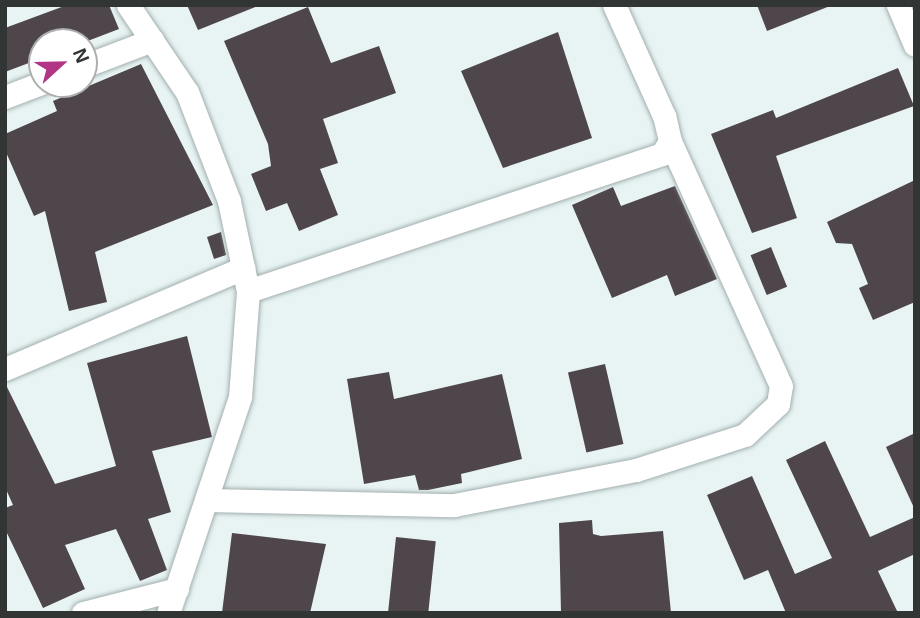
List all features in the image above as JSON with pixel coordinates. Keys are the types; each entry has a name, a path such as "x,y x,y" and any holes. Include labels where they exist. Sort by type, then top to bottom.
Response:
{"street":[{"path":"128,5 187,92 229,201 248,291 240,397 168,613"},
{"path":"207,500 454,505 636,470 745,435 778,404 781,386 670,141 614,5"},
{"path":"898,5 915,45"},
{"path":"98,61 152,40"},
{"path":"5,97 28,88"},
{"path":"248,291 662,154 670,141"},
{"path":"5,369 243,268"},
{"path":"83,613 177,589"}],"building":[{"path":"67,5 109,5 119,29 98,37 98,28 28,28 28,63 5,72 5,28"},
{"path":"187,5 258,5 258,6 198,30"},
{"path":"757,5 830,5 830,6 767,31"},
{"path":"308,7 331,63 379,46 396,93 323,119 338,163 320,169 338,215 299,231 287,203 266,211 251,174 271,166 268,144 224,41"},
{"path":"558,32 592,138 503,168 461,71"},
{"path":"141,64 213,205 95,252 107,302 69,311 45,211 34,216 5,150 5,134 57,111 53,101 60,98 98,98 98,82"},
{"path":"898,68 914,106 776,156 797,218 752,233 711,134 773,110 776,118"},
{"path":"915,180 915,302 873,320 859,288 868,284 852,244 836,243 827,222"},
{"path":"675,186 717,279 675,296 667,275 612,298 572,205 613,187 621,206"},
{"path":"221,232 226,255 214,259 207,237"},
{"path":"771,247 787,287 767,295 751,255"},
{"path":"187,336 212,437 152,451 171,512 148,519 167,570 140,581 116,529 65,545 85,589 43,608 5,529 5,508 13,505 5,487 5,383 55,484 116,466 87,363"},
{"path":"605,364 623,444 586,452 568,373"},
{"path":"389,372 394,399 502,374 522,459 461,474 462,483 428,490 419,490 415,475 364,484 347,379"},
{"path":"915,433 915,510 886,447"},
{"path":"825,441 870,537 915,517 915,554 878,571 898,613 786,613 768,570 744,580 707,495 752,476 795,574 832,558 786,460"},
{"path":"592,520 593,534 601,536 663,531 671,613 561,613 559,523"},
{"path":"232,533 326,544 310,613 222,613"},
{"path":"396,537 436,541 428,613 388,613"}]}
